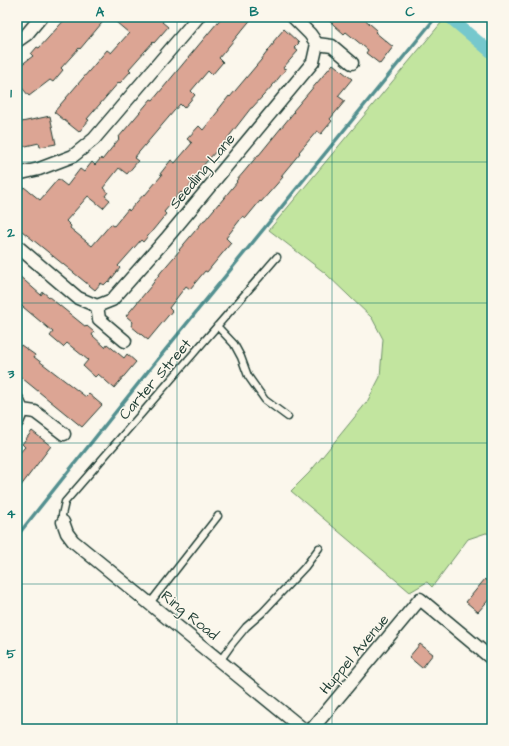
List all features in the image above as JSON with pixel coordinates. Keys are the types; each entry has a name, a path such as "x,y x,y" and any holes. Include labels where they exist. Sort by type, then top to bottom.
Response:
{"street":[{"path":"17,41 27,34 41,17"},
{"path":"17,174 39,169 73,156 94,139 198,17"},
{"path":"293,17 310,34 317,44 332,46 352,63"},
{"name":"Seedling Lane","path":"97,306 112,300 166,239 313,62 317,44"},
{"path":"17,246 78,298 97,306 99,319 125,341"},
{"path":"17,399 22,410 17,422"},
{"path":"22,410 35,412 64,434"},
{"name":"Ring Road","path":"63,522 66,532 73,541 303,729"},
{"name":"Huppel Avenue","path":"312,729 420,599 492,659"}],"lane":[{"name":"Carter Street","path":"63,522 62,515 65,502 277,257"},
{"path":"217,326 234,344 241,357 248,376 264,400 288,418"},
{"path":"150,603 218,516"},
{"path":"220,661 246,627 262,614 305,567 319,548"}],"green space":[{"path":"446,17 449,17 492,53 492,534 486,533 468,539 432,587 427,582 410,592 291,491 309,473 367,402 380,377 383,339 372,318 325,273 269,230"}],"building":[{"path":"67,17 107,17 80,49 79,48 61,68 63,70 53,82 50,80 29,96 17,82 17,68 33,56 31,54 37,47 39,48"},
{"path":"110,17 136,17 141,21 144,17 166,17 162,22 168,27 129,69 131,71 120,83 119,82 87,119 89,120 79,132 54,112 107,50 111,53 129,33"},
{"path":"222,17 253,17 219,58 223,62 212,75 208,71 191,91 195,95 184,108 180,104 134,158 138,161 127,174 119,168 103,188 108,192 105,196 110,200 103,208 88,196 66,221 71,226 70,228 92,246 111,224 114,226 128,209 129,211 144,194 145,195 162,175 160,174 171,160 175,163 192,143 187,139 199,126 203,130 229,96 230,97 261,60 284,29 299,43 294,48 298,51 283,68 286,69 273,85 251,108 227,139 200,169 202,170 189,187 183,194 181,192 164,212 166,214 143,242 141,240 118,266 120,268 109,282 108,281 104,285 101,283 95,290 17,227 17,196 24,187 40,200 58,179 67,186 80,169 84,172 92,162 95,165 101,158 102,160 119,139 118,138 151,99 153,100"},
{"path":"325,17 362,17 377,30 375,32 393,47 380,64 366,53 368,50 346,32 344,34"},
{"path":"333,64 352,79 338,96 345,101 330,119 332,121 321,134 317,131 281,176 283,177 246,218 243,216 226,238 231,243 207,272 205,271 190,289 186,286 169,308 172,311 148,340 131,326 133,322 126,316"},
{"path":"50,116 56,144 40,147 39,143 17,148 17,123"},
{"path":"17,274 41,295 43,292 86,327 87,326 94,332 92,335 105,347 107,344 124,358 127,354 136,362 114,388 98,374 95,377 83,366 88,360 67,343 63,347 50,336 53,332 17,302"},
{"path":"21,345 35,355 34,357 86,397 89,394 102,405 82,427 17,374 17,350"},
{"path":"32,431 51,446 17,491 17,456 25,447 22,444"},
{"path":"485,579 492,585 492,596 478,612 466,602"},
{"path":"420,644 433,654 422,668 409,657"}],"waterway":[{"path":"17,536 149,370 436,17"},
{"path":"449,17 492,53"}]}
